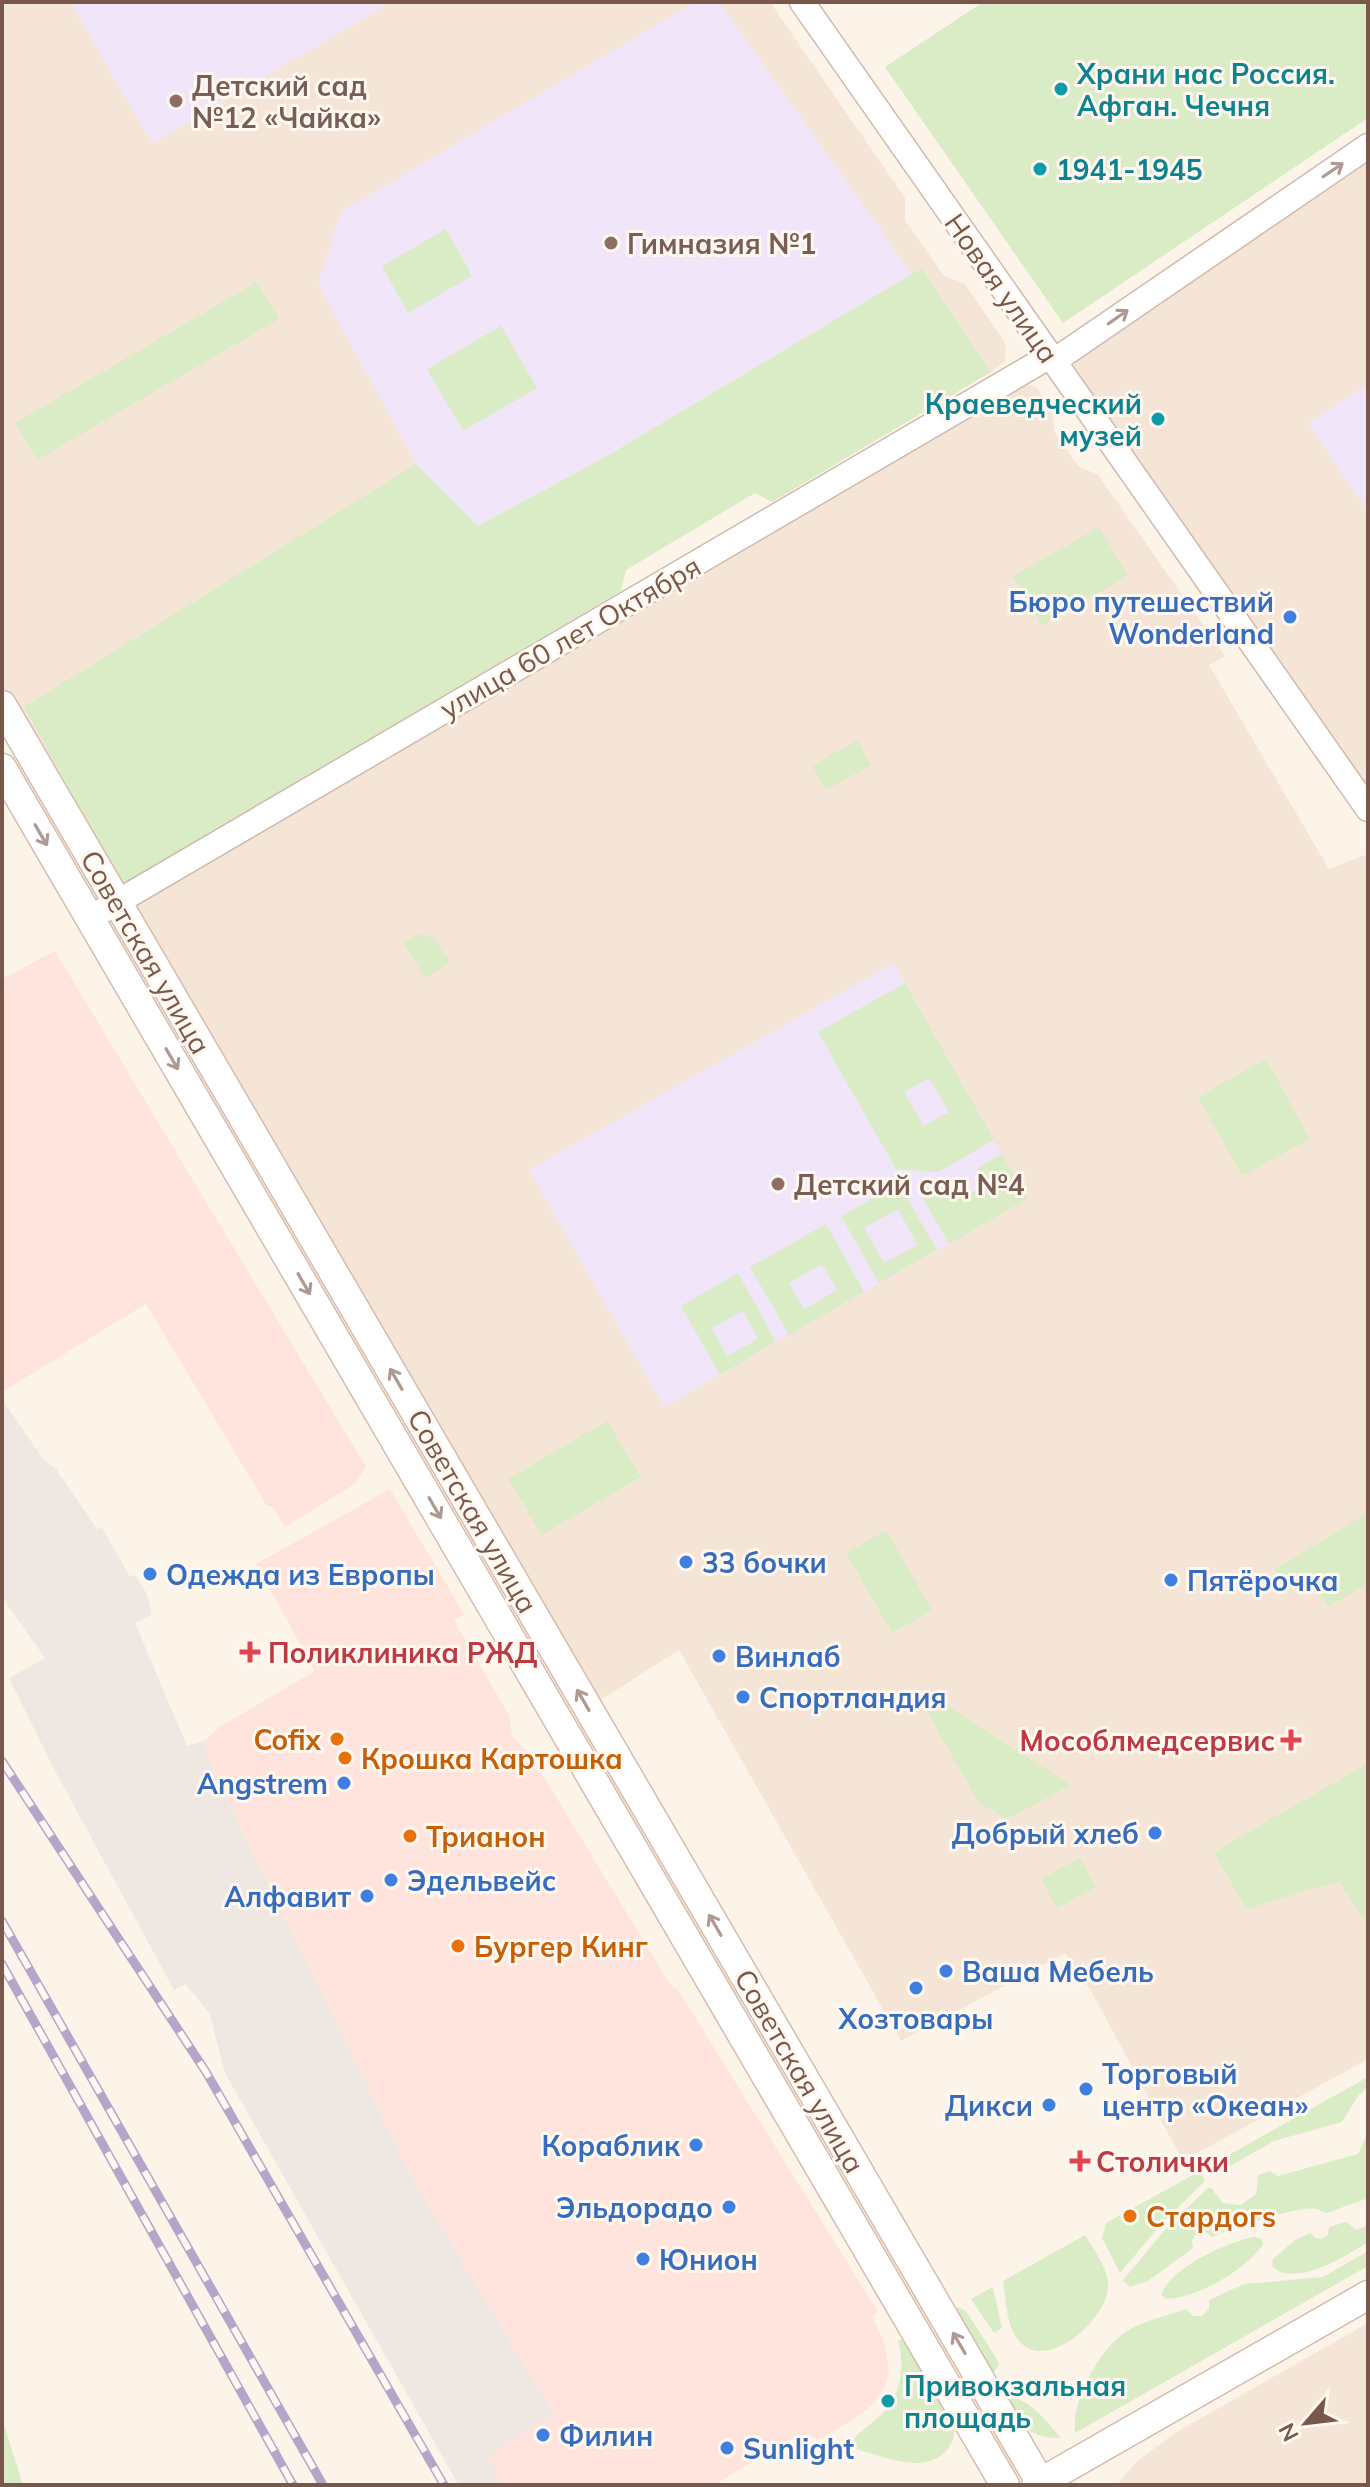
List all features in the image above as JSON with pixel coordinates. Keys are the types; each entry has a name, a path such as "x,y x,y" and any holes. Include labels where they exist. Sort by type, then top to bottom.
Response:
{"main road":[{"name":"Советская улица","path":"2,705 1040,2484"},
{"name":"Советская улица","path":"2,768 1005,2485"},
{"path":"1040,2484 1368,2295"}],"street":[{"name":"Новая улица","path":"802,2 1368,809"},
{"name":"улица 60 лет Октября","path":"90,918 1052,359 1368,146"}],"shaded area":[{"path":"2,2 770,2 905,198 905,220 944,276 964,283 1002,338 1006,347 1005,361 991,372 922,268 612,453 416,465 376,489 123,885 2,705"},
{"name":"Детский сад №12 «Чайка»","path":"70,2 387,2 388,4 152,144"},
{"name":"Гимназия №1","path":"695,2 719,2 912,274 612,453 478,526 416,464 318,284 341,212"},
{"path":"1368,161 1368,791 1076,374 1074,365 1078,359"},
{"path":"1025,383 1036,387 1052,410 1055,433 1078,466 1098,475 1225,656 1209,665 1329,869 1365,855 1368,859 1368,2059 1183,2161 1091,1991 1065,1953 901,2041 679,1650 588,1708 129,909"},
{"path":"1368,384 1368,512 1308,424"},
{"path":"55,951 366,1467 355,1484 285,1527 272,1506 267,1506 146,1304 2,1392 2,979"},
{"name":"Детский сад №4","path":"894,963 1027,1199 664,1407 529,1170"},
{"path":"2,1399 97,1529 102,1528 130,1577 135,1575 147,1594 152,1615 135,1623 187,1746 204,1741 216,1777 412,2177 554,2415 487,2456 503,2485 459,2485 225,2073 209,2012 185,1984 174,1990 54,1769 9,1678 45,1658 2,1597"},
{"path":"390,1489 464,1614 454,1620 509,1715 512,1736 530,1754 667,1979 674,1989 677,1988 878,2312 872,2316 883,2339 889,2370 885,2387 872,2405 820,2439 799,2434 714,2485 503,2485 486,2456 554,2415 412,2177 216,1777 204,1741 221,1726 315,1671 256,1564"},
{"path":"1368,2323 1368,2485 1117,2485 1136,2462 1175,2433"}],"green space":[{"path":"983,2 1368,2 1368,118 1063,323 885,67"},
{"path":"446,229 472,276 408,313 382,266"},
{"path":"922,268 991,372 772,502 755,493 626,570 621,591 123,885 24,707 416,464 478,526 612,453"},
{"path":"257,282 279,319 37,460 15,423"},
{"path":"501,326 537,388 463,431 427,369"},
{"path":"1099,527 1128,576 1041,626 1013,576"},
{"path":"857,740 871,765 826,790 812,766"},
{"path":"416,934 434,938 450,963 425,978 403,942"},
{"path":"905,983 994,1140 938,1172 896,1169 818,1032","holes":["929,1078 949,1112 924,1126 904,1092"]},
{"path":"1266,1059 1310,1139 1242,1176 1198,1097"},
{"path":"1002,1154 1027,1199 949,1244 916,1186 939,1190 957,1180 966,1196 987,1184 977,1168"},
{"path":"899,1184 937,1250 879,1283 841,1216","holes":["898,1209 917,1245 884,1263 864,1228"]},
{"path":"826,1224 864,1292 789,1335 750,1267","holes":["822,1264 837,1290 804,1309 789,1283"]},
{"path":"738,1273 776,1342 720,1375 681,1306","holes":["743,1311 758,1339 727,1356 712,1328"]},
{"path":"607,1421 641,1477 542,1535 508,1479"},
{"path":"1368,1513 1368,1584 1328,1607 1311,1581 1296,1582 1288,1593 1275,1569"},
{"path":"886,1530 932,1610 892,1633 846,1553"},
{"path":"934,1697 1071,1785 1007,1819 979,1803 922,1703"},
{"path":"1368,1763 1368,1926 1339,1881 1246,1909 1214,1852"},
{"path":"1080,1858 1096,1887 1057,1908 1041,1879"},
{"path":"1368,2077 1368,2086 1342,2122 1274,2141 1214,2175 1209,2166"},
{"path":"1368,2132 1368,2198 1327,2213 1308,2209 1280,2214 1212,2237 1205,2232 1197,2233 1192,2240 1193,2248 1148,2281 1130,2287 1123,2280 1168,2226 1208,2188 1223,2203 1241,2205 1256,2194 1258,2175 1270,2171 1278,2176 1358,2154"},
{"path":"1200,2171 1205,2181 1163,2222 1120,2273 1102,2238 1106,2223"},
{"path":"1346,2222 1357,2230 1368,2225 1368,2242 1320,2268 1306,2272 1281,2272 1272,2266 1273,2259 1295,2240 1310,2233 1322,2239 1328,2235 1329,2227"},
{"path":"1085,2235 1106,2273 1108,2286 1105,2299 1098,2313 1074,2338 1045,2351 1031,2349 1019,2341 1011,2328 1003,2281"},
{"path":"1254,2237 1262,2239 1263,2245 1220,2281 1179,2297 1166,2299 1161,2295 1166,2285 1187,2266 1230,2244"},
{"path":"1368,2251 1368,2266 1075,2433 1078,2406 1089,2376 1107,2349 1127,2331 1186,2309 1193,2316 1202,2316 1209,2309 1209,2300 1244,2284 1323,2277"},
{"path":"993,2287 1002,2328 994,2333 971,2299"},
{"path":"957,2307 966,2311 997,2359 999,2365 992,2375 943,2314"},
{"path":"905,2337 954,2428 947,2450 927,2462 903,2462 855,2449 851,2445 895,2396 902,2364 898,2341"},
{"path":"1010,2397 1032,2408 1061,2438 1031,2431 992,2399"},
{"path":"2,2418 23,2485 2,2485"}],"railway":[{"path":"2,1761 206,2072 444,2485"},
{"path":"2,1921 323,2485"},
{"path":"2,1964 293,2485"}],"place":[{"name":"Храни нас Россия. Афган. Чечня","path":"1061,89"},
{"name":"Детский сад №12 «Чайка»","path":"176,101"},
{"name":"1941-1945","path":"1040,169"},
{"name":"Гимназия №1","path":"611,243"},
{"name":"Краеведческий музей","path":"1158,419"},
{"name":"Бюро путешествий Wonderland","path":"1290,617"},
{"name":"Детский сад №4","path":"778,1184"},
{"name":"33 бочки","path":"686,1562"},
{"name":"Одежда из Европы","path":"150,1574"},
{"name":"Пятёрочка","path":"1171,1580"},
{"name":"Поликлиника РЖД","path":"250,1652"},
{"name":"Винлаб","path":"719,1656"},
{"name":"Спортландия","path":"743,1697"},
{"name":"Cofix","path":"337,1739"},
{"name":"Мособлмедсервис","path":"1291,1740"},
{"name":"Крошка Картошка","path":"345,1758"},
{"name":"Angstrem","path":"344,1783"},
{"name":"Добрый хлеб","path":"1155,1833"},
{"name":"Трианон","path":"410,1836"},
{"name":"Эдельвейс","path":"391,1880"},
{"name":"Алфавит","path":"367,1896"},
{"name":"Бургер Кинг","path":"458,1946"},
{"name":"Ваша Мебель","path":"946,1971"},
{"name":"Хозтовары","path":"916,1988"},
{"name":"Торговый центр «Океан»","path":"1086,2089"},
{"name":"Дикси","path":"1049,2105"},
{"name":"Кораблик","path":"696,2145"},
{"name":"Столички","path":"1080,2161"},
{"name":"Эльдорадо","path":"729,2207"},
{"name":"Стардогs","path":"1130,2216"},
{"name":"Юнион","path":"643,2259"},
{"name":"Привокзальная площадь","path":"888,2401"},
{"name":"Филин","path":"543,2435"},
{"name":"Sunlight","path":"727,2448"}]}
